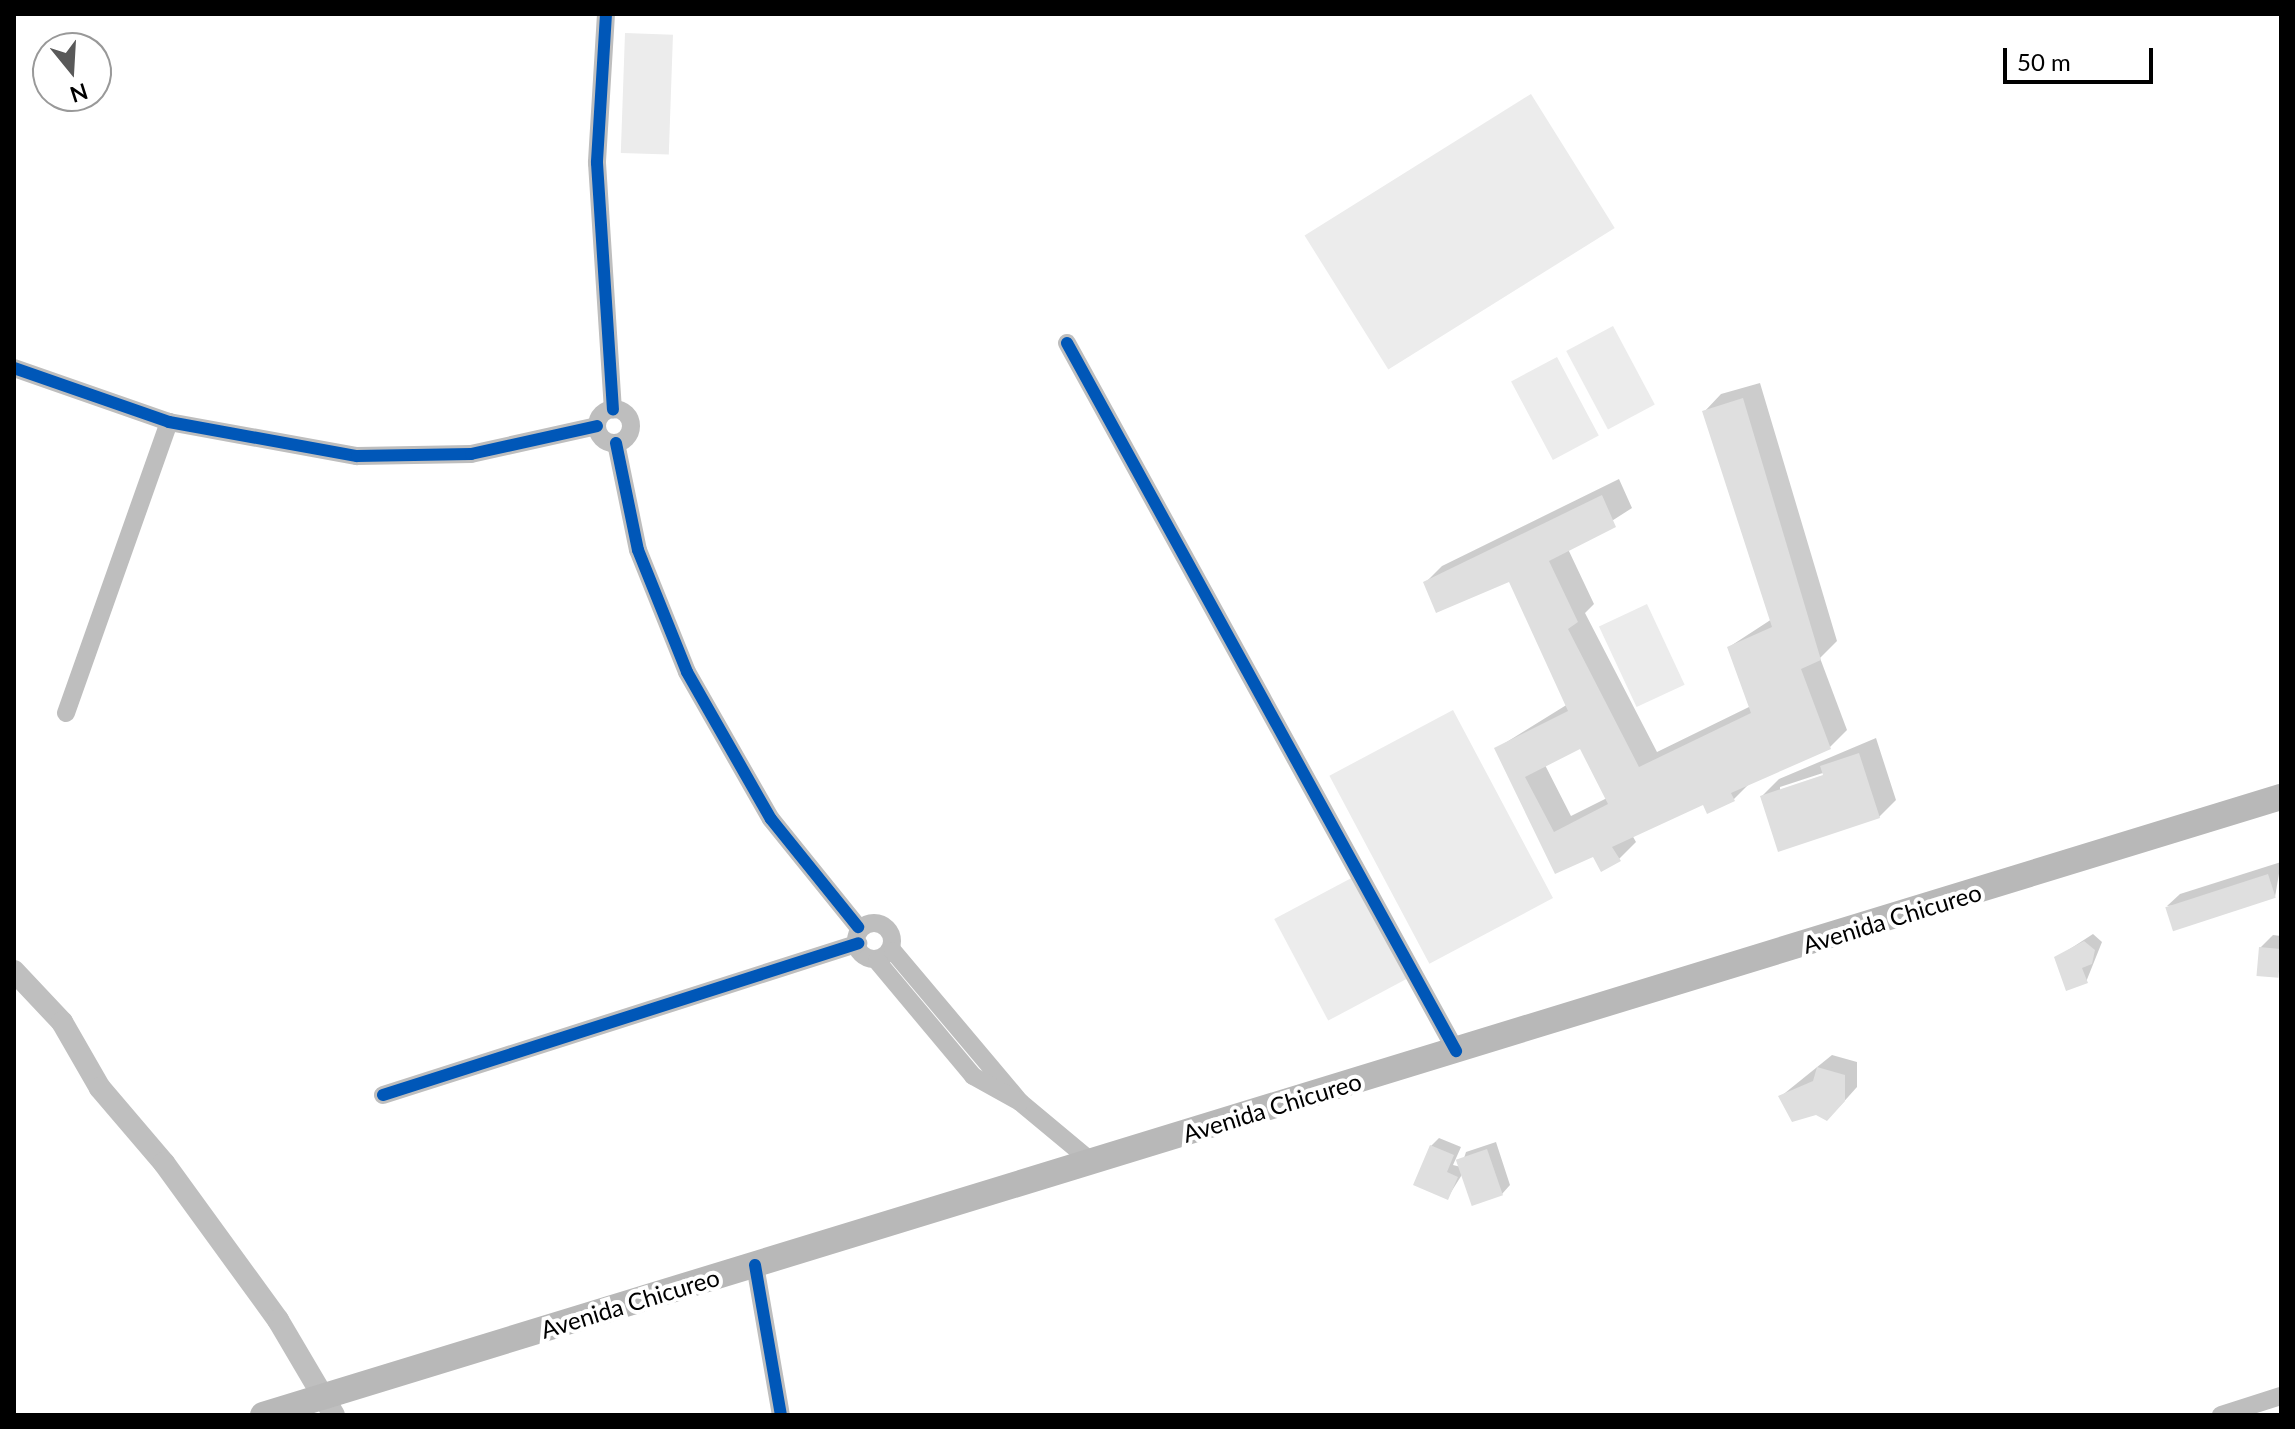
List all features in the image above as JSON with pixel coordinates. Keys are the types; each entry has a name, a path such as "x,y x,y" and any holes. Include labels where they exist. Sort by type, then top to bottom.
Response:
{"main road":[{"name":"Avenida Chicureo","path":"263,1415 2281,797"}],"street":[{"path":"14,368 169,422 395,458 502,450 597,426 613,409 597,163 606,14"},
{"path":"1067,343 1456,1051"},
{"path":"613,409 624,412 631,428 616,443"},
{"path":"66,713 169,422"},
{"path":"597,426 604,440 616,443"},
{"path":"616,443 638,550 701,700 771,819 858,935 885,956 1020,1102 1092,1162"},
{"path":"383,1095 879,926 885,956"},
{"path":"755,1265 781,1415"},
{"path":"2221,1415 2281,1396"}],"shaded area":[{"path":"625,33 673,35 669,155 621,153"},
{"path":"1531,94 1615,228 1388,369 1305,235"},
{"path":"1613,326 1655,405 1608,429 1566,351"},
{"path":"1557,357 1599,436 1553,460 1511,381"},
{"path":"1647,604 1685,685 1637,707 1599,626"},
{"path":"1453,710 1553,898 1429,964 1329,776"},
{"path":"1359,874 1413,976 1328,1021 1274,919"}],"building":[{"path":"1743,398 1821,660 1801,669 1831,749 1731,793 1735,801 1707,814 1703,805 1612,847 1621,861 1601,872 1593,857 1555,874 1494,748 1568,711 1509,582 1436,613 1423,582 1602,495 1616,527 1549,561 1578,622 1568,629 1639,767 1751,713 1727,647 1772,627 1702,411","holes":["1580,749 1608,804 1554,832 1525,777"]},
{"path":"1859,753 1880,818 1778,852 1760,796 1823,775 1820,766"},
{"path":"2268,874 2276,898 2173,931 2165,907"},
{"path":"2084,941 2095,950 2092,964 2082,968 2088,983 2066,991 2054,957"},
{"path":"2259,947 2281,949 2278,978 2256,976"},
{"path":"1817,1067 1845,1075 1845,1101 1827,1121 1816,1115 1792,1122 1778,1096 1813,1081"},
{"path":"1430,1145 1454,1155 1447,1172 1458,1177 1448,1200 1413,1185"},
{"path":"1487,1149 1503,1195 1472,1206 1456,1160"}],"waterway":[{"path":"14,971 62,1022 100,1088 164,1163 278,1320 334,1415"}],"cycle path":[{"path":"606,14 597,163 613,409"},
{"path":"1067,343 1456,1051"},
{"path":"14,368 169,422 357,456 471,454 597,426"},
{"path":"616,443 638,550 687,672 771,819 858,927"},
{"path":"383,1095 858,943"},
{"path":"755,1265 781,1415"}]}
